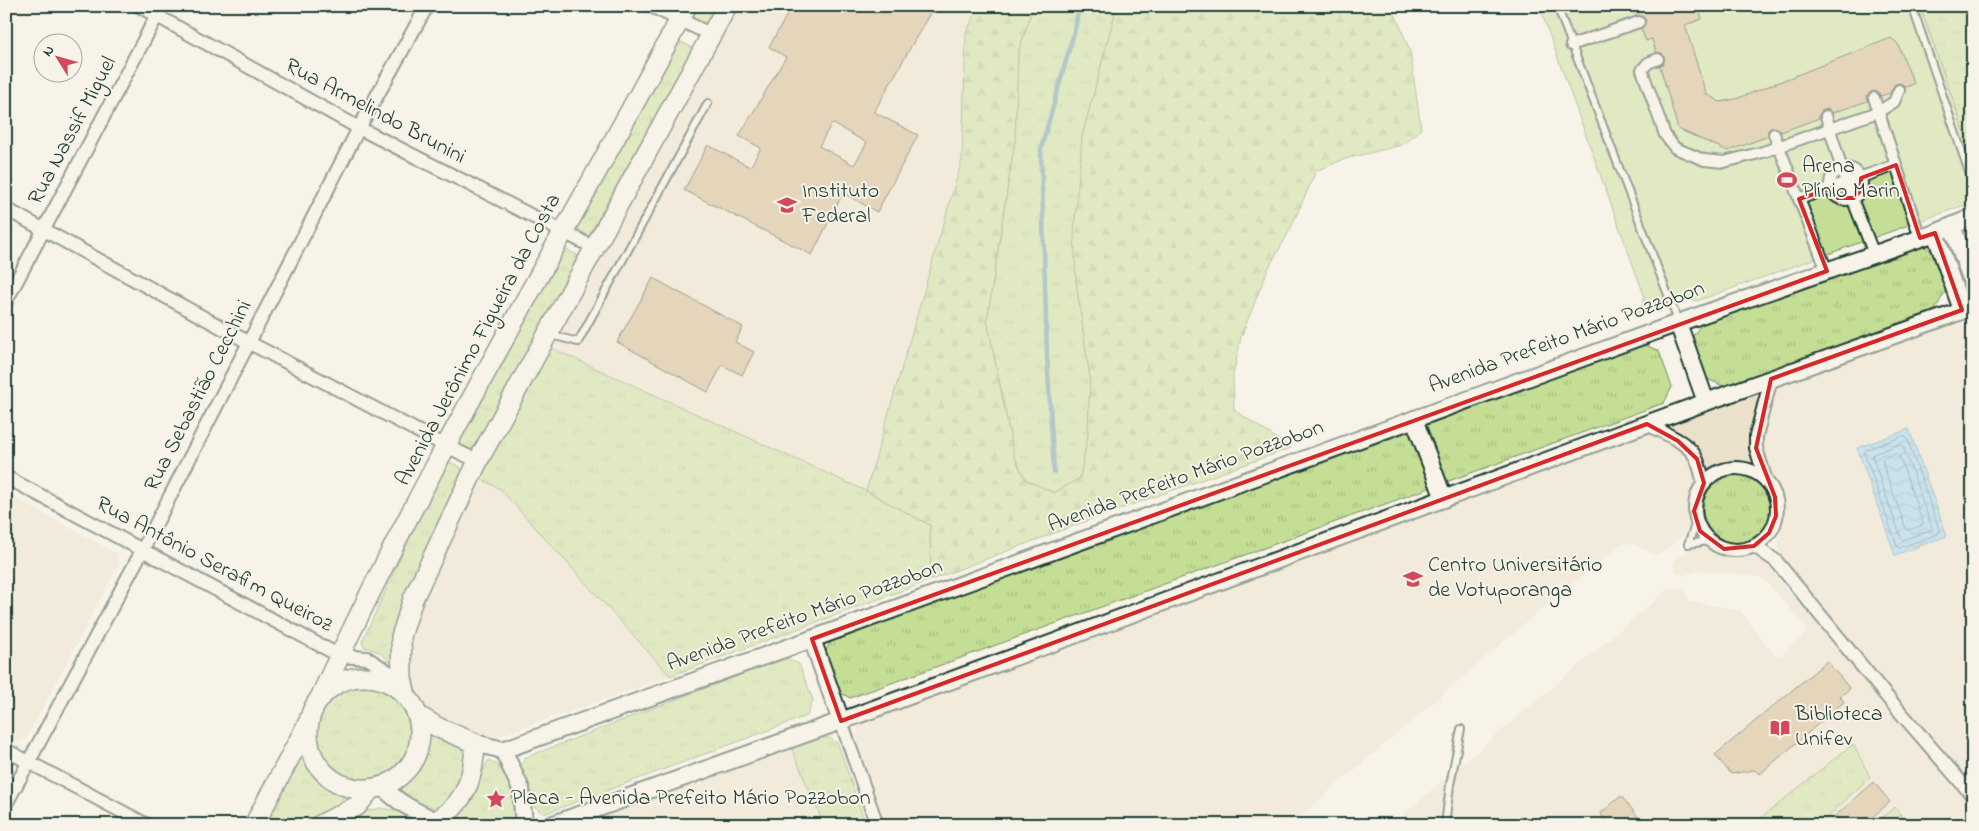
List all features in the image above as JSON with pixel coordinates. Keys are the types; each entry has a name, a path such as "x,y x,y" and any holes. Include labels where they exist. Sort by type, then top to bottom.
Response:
{"main road":[{"path":"401,691 403,684 401,652 404,622 478,461 727,6"},
{"name":"Avenida Jerônimo Figueira da Costa","path":"320,700 340,656 446,446 683,14"},
{"path":"254,825 320,700 336,686 356,678 378,679 401,691 417,715 420,736 414,758 401,775 377,788 357,806 320,825"},
{"path":"417,715 439,728 475,743 473,772 468,785 450,813 436,824"},
{"path":"310,720 309,742 316,762 322,770 339,784 360,789 377,788"}],"street":[{"name":"Rua Armelindo Brunini","path":"139,6 160,11 359,128 595,248"},
{"name":"Rua Sebastião Cecchini","path":"6,804 143,550 359,128 427,6"},
{"path":"651,6 683,14 712,35"},
{"name":"Rua Nassif Miguel","path":"6,301 160,11"},
{"path":"1571,45 1640,22"},
{"path":"1658,59 1648,63 1642,70 1665,135 1675,148 1704,160 1724,162 1763,152 1878,112 1894,102 1899,90"},
{"path":"551,825 841,721 1706,402 1969,312 1928,235 1896,165 1874,98"},
{"path":"1826,116 1846,183 1874,254"},
{"path":"1774,134 1827,271"},
{"path":"1799,199 1896,165"},
{"path":"1842,168 1853,170 1861,178 1861,190 1852,198 1843,200 1838,198 1831,188 1830,181 1832,176 1842,168"},
{"path":"6,209 248,342 478,461"},
{"name":"Avenida Prefeito Mário Pozzobon","path":"503,750 1678,322 1827,271 1973,217"},
{"path":"1952,226 1973,284"},
{"path":"1678,322 1706,402"},
{"path":"1766,481 1750,471 1730,468 1712,476 1704,483 1695,501 1696,522 1700,531 1709,541 1724,549 1734,551 1754,546 1770,533 1776,516 1777,506 1775,497 1766,481 1756,448 1756,436 1771,379"},
{"path":"1414,419 1444,499"},
{"path":"1647,424 1678,441 1691,451 1697,459 1704,483"},
{"name":"Rua Antônio Serafim Queiroz","path":"6,477 340,656 367,658 380,665 392,674 401,691"},
{"path":"1770,533 1776,561"},
{"path":"1754,546 1776,561 1888,698 1973,796"},
{"path":"812,639 877,825"},
{"path":"475,743 503,750 521,790 524,825"},
{"path":"6,750 147,825"},
{"path":"377,788 436,824"}],"lane":[{"path":"1556,6 1678,322"},
{"path":"1912,6 1973,184"},
{"path":"547,334 558,335 578,342 708,103"},
{"path":"1696,522 1688,544 1709,541"},
{"path":"1445,825 1450,785 1461,729"}],"highlighted area":[{"path":"1896,165 1920,238 1935,233 1962,310 1771,379 1756,448 1775,497 1776,516 1769,533 1754,546 1724,549 1700,531 1694,511 1704,483 1697,459 1678,441 1647,424 841,721 812,639 1827,271 1799,199 1831,188 1838,198 1854,198 1861,190 1861,178"}],"shaded area":[{"name":"Instituto Federal","path":"734,6 980,6 966,32 962,160 866,491 551,348 601,251"},
{"name":"Centro Universitário de Votuporanga","path":"1946,324 1966,325 1973,330 1973,788 1892,693 1782,556 1777,546 1785,514 1785,504 1778,484 1763,469 1744,461 1733,461 1713,467 1697,481 1689,499 1687,509 1689,524 1683,536 1656,555 1631,543 1621,544 1550,602 1290,825 885,825 857,739 858,726 867,718"},
{"path":"479,478 500,489 670,676 499,736 479,734 444,719 425,708 410,688 408,626"},
{"path":"6,493 116,553 119,564 26,739 16,742 6,737"},
{"name":"Centro Universitário de Votuporanga","path":"1701,546 1726,558 1758,558 1765,563 1890,711 1973,804 1973,825 1391,825 1666,591 1673,588 1683,589 1687,593 1686,596 1690,602 1740,610 1774,655 1781,656 1806,633 1806,626 1762,577 1697,570 1684,576 1677,572 1673,566 1674,561 1694,547"},
{"path":"791,747 824,825 575,825"}],"green space":[{"path":"693,6 718,6 711,20 702,24 693,19 691,11"},
{"path":"980,6 1033,6 1018,54 1015,140 987,320 1014,456 1026,480 1054,493 1080,478 1088,435 1090,378 1076,281 1074,232 1082,137 1117,6 1392,6 1410,51 1421,129 1402,145 1345,159 1316,171 1290,230 1268,269 1241,337 1233,376 1234,410 1291,448 1081,523 931,580 930,525 866,491 962,160 966,32"},
{"path":"1033,6 1117,6 1082,137 1076,281 1090,378 1088,435 1080,478 1054,493 1026,480 1014,456 987,320 1015,140 1018,54"},
{"name":"Arena Plínio Marin","path":"1539,6 1634,6 1645,40 1652,39 1678,129 1728,151 1914,84 1898,44 1891,39 1736,99 1720,102 1706,94 1685,25 1702,19 1698,6 1920,6 1973,157 1973,202 1697,301 1684,297 1638,313 1645,298"},
{"path":"1920,6 1973,6 1973,157"},
{"path":"679,41 691,47 694,55 598,230 588,236 578,229 579,218 671,46"},
{"path":"1919,244 1934,252 1947,288 1935,310 1723,386 1705,378 1693,336 1703,322"},
{"path":"567,250 579,256 580,265 479,445 470,449 460,444 458,434 558,255"},
{"path":"1641,343 1659,351 1672,387 1664,403 850,698 835,690 824,655 832,638"},
{"path":"551,348 866,491 930,525 931,580 670,676 500,489 479,478"},
{"path":"450,462 460,467 463,475 419,572 401,605 395,637 396,659 391,662 379,652 364,647 362,642 441,469"},
{"path":"1737,475 1750,478 1761,485 1768,496 1771,509 1768,522 1761,533 1750,540 1737,543 1724,540 1713,533 1706,522 1703,509 1706,496 1713,485 1724,478"},
{"path":"784,658 799,664 813,700 807,716 544,814 527,801 520,771 524,758"},
{"path":"363,687 381,691 396,701 406,716 410,734 406,752 396,767 381,777 363,781 345,777 330,767 320,752 316,734 320,716 330,701 345,691"},
{"path":"427,731 449,741 469,756 468,769 446,805 439,807 425,806 411,801 405,797 396,785 409,776 420,762 424,752"},
{"path":"817,738 830,738 838,744 866,825 824,825 791,747"},
{"path":"1853,744 1870,777 1829,816 1837,825 1752,825"},
{"path":"302,752 314,772 323,782 343,793 340,804 301,825 260,825"},
{"path":"489,760 503,771 511,786 514,804 513,822 509,825 457,825 454,818 471,797"},
{"path":"1895,807 1908,825 1873,825"},
{"path":"381,808 404,812 415,819 412,824 337,825 364,812"}],"water":[{"path":"1909,429 1947,536 1895,555 1857,448"}],"building":[{"path":"792,6 934,6 874,112 918,135 877,212 843,193 812,255 684,190 708,145 750,167 761,148 739,136 786,57 769,47","holes":["832,123 867,143 854,165 819,146"]},
{"path":"1634,6 1698,6 1702,19 1685,25 1706,94 1720,102 1736,99 1891,38 1898,44 1914,84 1905,87 1898,83 1894,85 1890,93 1881,96 1876,91 1871,92 1867,96 1868,101 1832,113 1828,109 1824,110 1819,114 1819,118 1781,132 1778,128 1772,127 1768,130 1768,136 1728,151 1678,129 1660,66 1664,63 1664,57 1662,53 1656,52 1652,39 1646,41 1641,28 1646,20 1637,15"},
{"path":"653,278 743,327 735,342 754,352 742,375 722,365 708,392 617,342"},
{"name":"Biblioteca Unifev","path":"1827,661 1850,689 1840,696 1844,702 1760,774 1754,770 1731,774 1715,755"},
{"path":"1874,782 1890,802 1863,825 1843,825 1835,816"},
{"path":"1621,796 1645,825 1606,825 1601,813"}],"waterway":[{"path":"1054,472 1047,355 1041,149 1075,29 1079,6"}],"place":[{"name":"Arena Plínio Marin","path":"1787,180"},
{"name":"Instituto Federal","path":"787,205"},
{"name":"Centro Universitário de Votuporanga","path":"1413,579"},
{"name":"Biblioteca Unifev","path":"1780,728"},
{"name":"Placa - Avenida Prefeito Mário Pozzobon","path":"496,799"}]}
